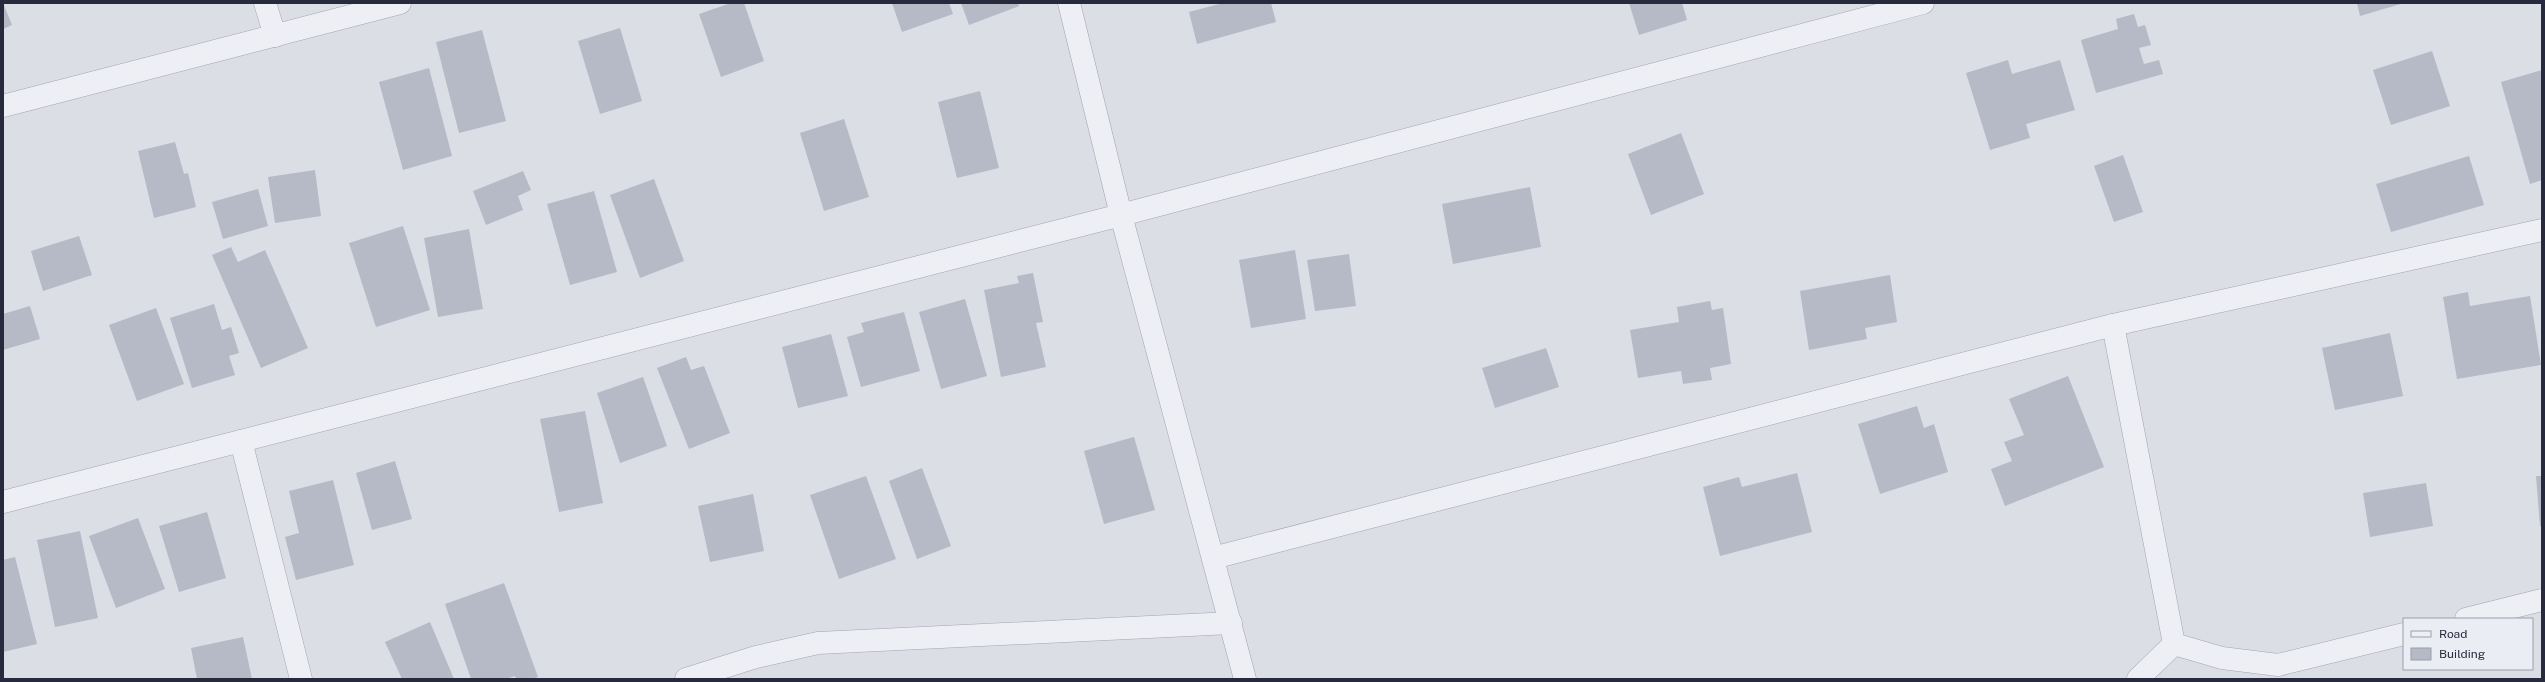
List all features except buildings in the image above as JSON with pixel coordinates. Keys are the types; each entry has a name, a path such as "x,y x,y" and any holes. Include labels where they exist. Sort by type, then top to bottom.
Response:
{"street":[{"path":"265,3 275,36"},
{"path":"3,106 400,3"},
{"path":"1069,3 1121,215 1245,679"},
{"path":"3,502 1121,215 1923,3"},
{"path":"1213,558 2113,326 2542,230"},
{"path":"2113,326 2174,644"},
{"path":"241,441 301,679"},
{"path":"2470,618 2542,600"},
{"path":"686,679 756,657 818,643 1231,623"},
{"path":"2174,644 2279,672 2403,634"},
{"path":"2138,679 2174,644"}]}
